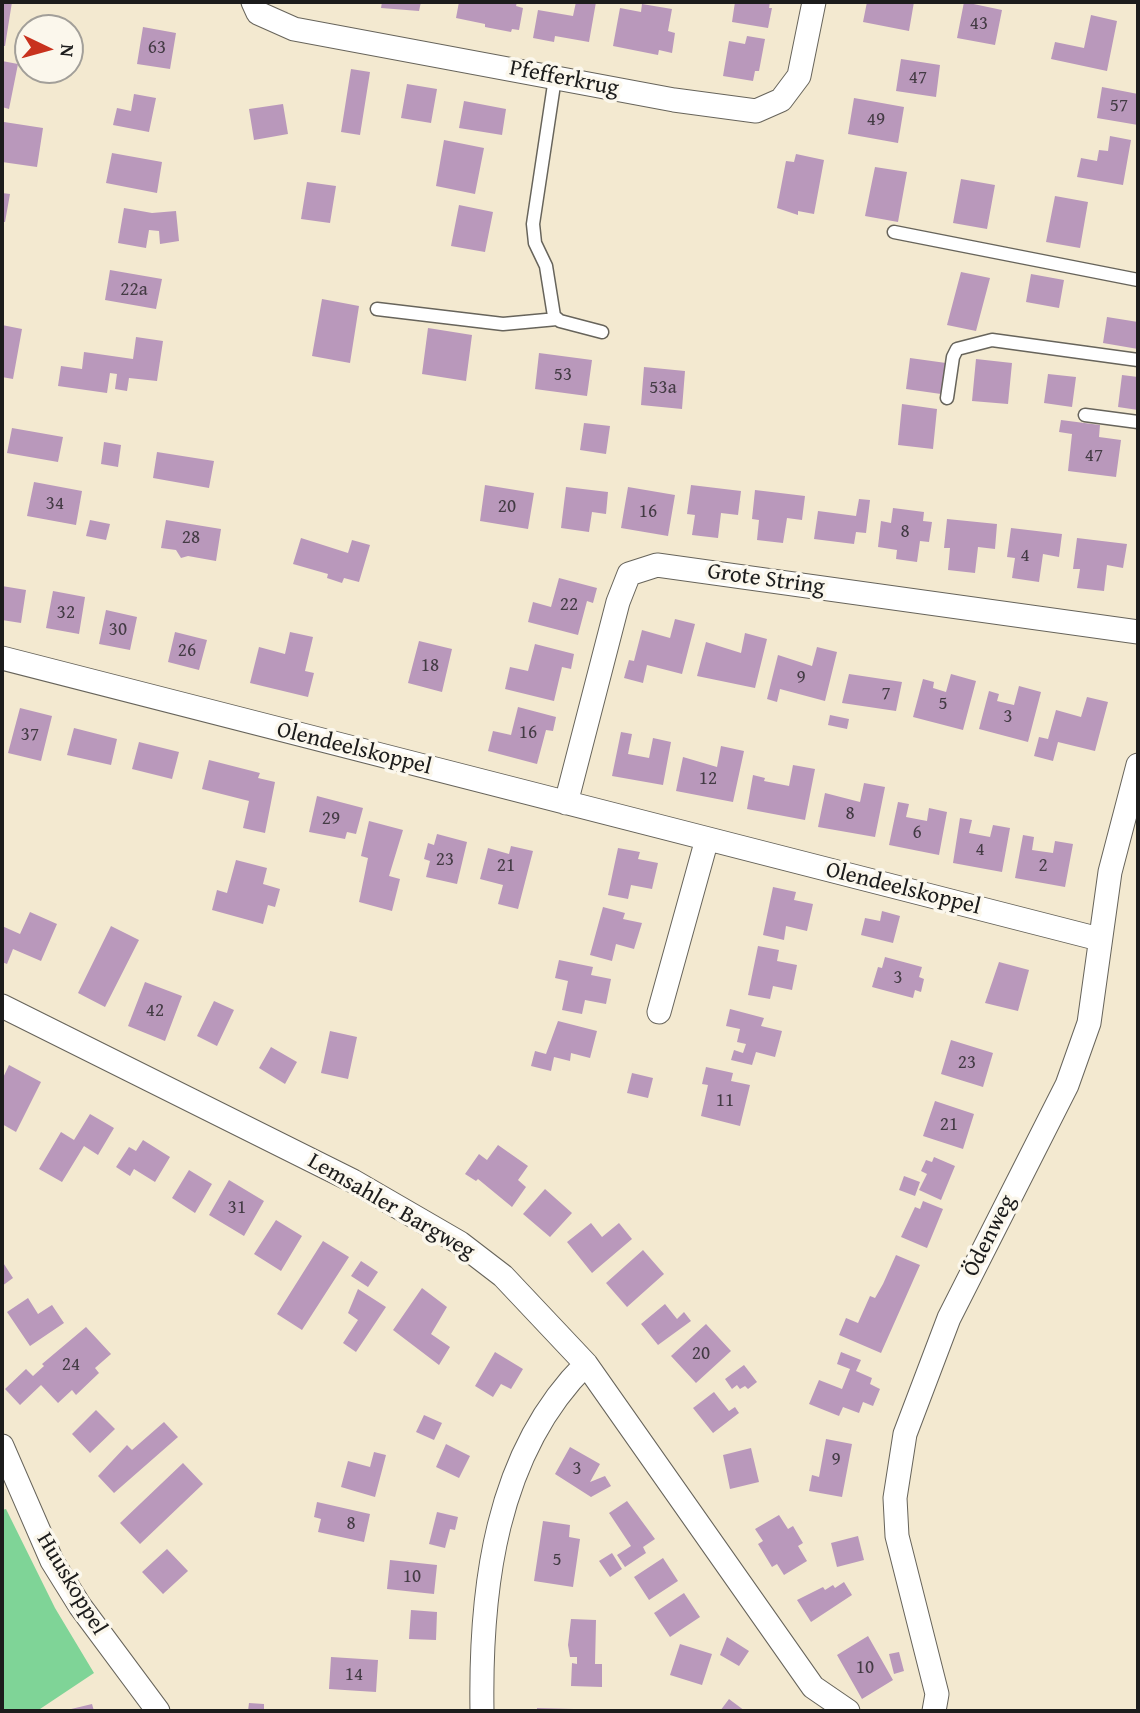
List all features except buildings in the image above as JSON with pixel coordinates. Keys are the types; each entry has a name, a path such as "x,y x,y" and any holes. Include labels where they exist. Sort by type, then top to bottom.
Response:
{"street":[{"name":"Pfefferkrug","path":"253,2 258,13 294,29 555,78 756,111 781,100 799,76 814,2"},
{"name":"Grote String","path":"566,803 618,602 629,574 657,565 1138,632"},
{"name":"Olendeelskoppel","path":"2,658 1099,939"},
{"name":"Ödenweg","path":"934,1711 937,1694 905,1571 895,1513 905,1434 949,1318 1067,1085 1080,1052 1093,1005 1099,939 1115,849 1138,765"},
{"path":"659,1012 707,839"},
{"name":"Lemsahler Bargweg","path":"2,1006 353,1181 460,1243 503,1276 586,1364 813,1687 848,1711"},
{"path":"482,1711 481,1672 489,1566 515,1472 550,1406 586,1364"},
{"name":"Huuskoppel","path":"2,1446 59,1572 116,1658 158,1711"}],"lane":[{"path":"555,78 533,224 535,243 546,265 552,310 557,319"},
{"path":"894,232 1138,280"},
{"path":"377,309 503,324 557,319 602,332"},
{"path":"947,398 953,357 957,349 992,340 1138,360"},
{"path":"1085,415 1138,422"}],"green space":[{"path":"6,1509 55,1608 94,1673 37,1711 2,1711 2,1510"}]}
